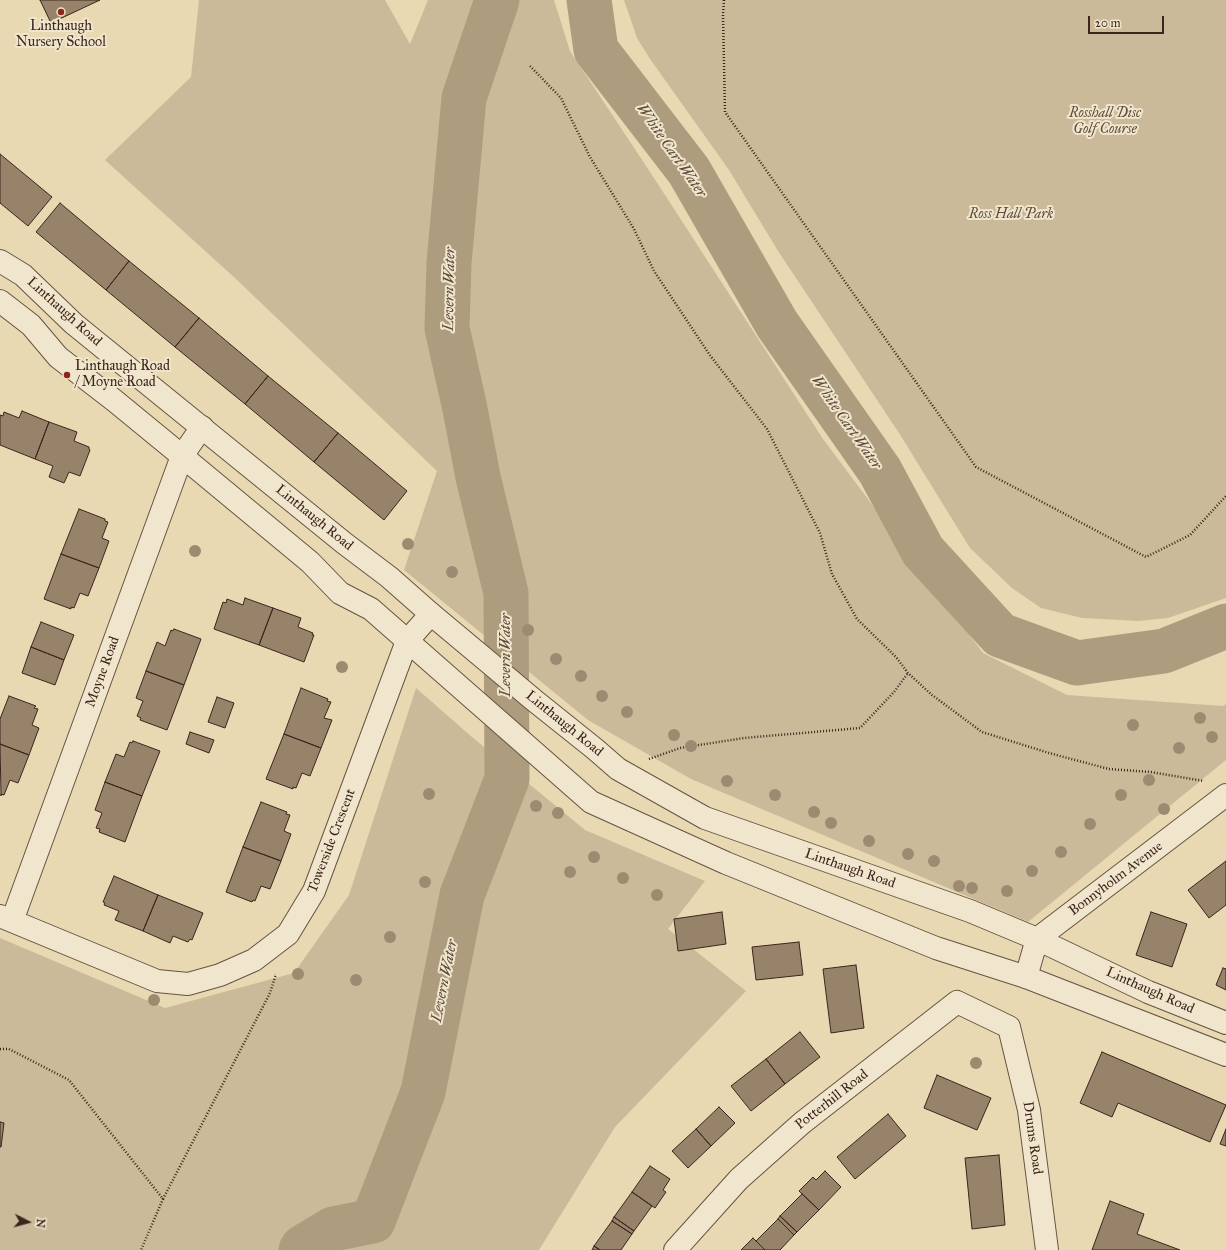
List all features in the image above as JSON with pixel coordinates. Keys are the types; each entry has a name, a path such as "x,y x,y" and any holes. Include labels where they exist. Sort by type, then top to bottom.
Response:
{"street":[{"name":"Linthaugh Road","path":"0,262 23,275 74,324 344,543 389,577 431,614 618,769 705,818 970,912 1037,939 1148,992 1226,1023"},
{"path":"0,301 31,325 58,357 115,401 310,562 340,593 371,609 591,802 726,863 929,945 1026,977 1226,1055"},
{"name":"Moyne Road","path":"6,918 182,456 202,427"},
{"name":"Towerside Crescent","path":"6,918 157,981 188,984 220,975 254,960 288,934 314,891 407,641 431,614"},
{"name":"Bonnyholm Avenue","path":"1037,939 1226,795"},
{"path":"1026,977 1037,939"},
{"name":"Potterhill Road","path":"675,1250 738,1179 796,1128 957,1002 1009,1027"},
{"name":"Drums Road","path":"1009,1027 1029,1110 1047,1250"}],"path":[{"path":"724,0 725,112 976,466 1146,557 1190,534 1226,496"},
{"path":"530,66 561,98 590,157 634,229 654,271 709,354 767,429 820,533 832,574 857,619 896,657 908,673 932,695 982,732 1049,753 1109,769 1151,772 1206,781"},
{"path":"618,769 680,748 744,738 860,728 894,692 908,673"},
{"path":"141,1250 163,1199 270,993 277,971"},
{"path":"0,1049 9,1049 69,1080 163,1199"}],"green space":[{"path":"199,0 385,0 410,44 428,0 554,0 570,51 823,439 983,653 1067,695 1223,706 1226,704 1226,760 1028,922 691,779 588,720 404,570 437,471 236,279 105,160 191,77"},
{"name":"Ross Hall Park","path":"624,0 1226,0 1226,598 1168,618 1139,621 1082,618 1041,608 1012,588 970,548 899,433 778,251 729,170 650,59 637,38"},
{"path":"416,688 472,737 585,830 705,881 668,929 746,991 615,1127 539,1250 0,1250 0,938 165,1008 294,973 349,895"}],"building":[{"name":"Linthaugh Nursery School","path":"40,0 100,0 51,23"},
{"path":"0,154 52,197 28,226 0,203"},
{"path":"60,203 129,261 106,290 36,232"},
{"path":"129,261 199,318 175,347 106,290"},
{"path":"199,318 268,376 245,404 175,347"},
{"path":"268,376 338,433 314,462 245,404"},
{"path":"22,411 49,422 35,459 0,445 0,415 3,416 4,412 19,418"},
{"path":"49,422 77,432 74,441 89,447 90,450 80,476 69,472 64,483 49,477 53,466 35,459"},
{"path":"338,433 407,491 384,520 314,462"},
{"path":"79,509 105,519 105,521 108,522 102,538 109,541 99,568 61,554"},
{"path":"61,554 99,568 88,596 80,593 74,608 71,607 71,609 44,599"},
{"path":"245,598 273,608 259,645 214,629 223,602 226,603 227,599 243,605"},
{"path":"273,608 301,618 298,627 313,633 312,635 314,635 304,662 259,645"},
{"path":"41,622 74,635 64,660 31,647"},
{"path":"174,629 201,639 184,685 146,671 157,642 165,646 171,630 173,631"},
{"path":"31,647 64,660 55,685 22,673"},
{"path":"146,671 184,685 167,730 140,720 141,718 137,716 143,701 136,698"},
{"path":"301,688 328,699 327,701 331,702 324,718 332,720 321,748 284,734"},
{"path":"9,696 36,706 34,708 38,709 32,725 39,728 29,755 0,744 0,719"},
{"path":"217,697 234,703 225,728 208,722"},
{"path":"190,732 214,740 209,753 186,744"},
{"path":"284,734 321,748 310,776 302,773 296,788 293,787 293,789 266,779"},
{"path":"133,741 160,751 142,796 105,782 116,754 124,757 130,742 132,743"},
{"path":"0,744 29,755 18,783 10,780 4,795 1,794 1,796"},
{"path":"105,782 142,796 125,842 99,832 100,829 96,828 102,813 95,810"},
{"path":"261,802 287,812 286,814 290,815 284,831 291,834 281,861 243,847"},
{"path":"243,847 281,861 270,889 261,886 255,901 253,900 252,902 226,892"},
{"path":"1226,861 1226,905 1209,918 1188,890"},
{"path":"114,876 158,895 143,931 115,920 119,911 104,905 105,903 103,902"},
{"path":"158,895 203,913 192,940 190,939 188,942 173,936 170,943 143,931"},
{"path":"722,912 726,944 678,951 674,919"},
{"path":"1151,912 1187,924 1172,967 1136,955"},
{"path":"799,942 803,975 756,980 752,947"},
{"path":"856,965 864,1028 831,1033 823,969"},
{"path":"1223,968 1226,969 1226,990 1216,985"},
{"path":"800,1032 820,1057 785,1084 766,1059"},
{"path":"1102,1052 1226,1105 1210,1142 1118,1103 1112,1117 1080,1103"},
{"path":"766,1059 785,1084 751,1111 731,1086"},
{"path":"937,1075 991,1098 977,1130 924,1108"},
{"path":"719,1107 735,1123 711,1146 696,1129"},
{"path":"888,1114 906,1136 855,1179 837,1157"},
{"path":"0,1122 4,1123 1,1147 0,1147"},
{"path":"696,1129 711,1146 688,1168 672,1151"},
{"path":"1226,1129 1226,1146 1220,1144"},
{"path":"999,1155 1005,1225 972,1229 965,1158"},
{"path":"650,1166 670,1179 663,1190 666,1192 655,1208 632,1192"},
{"path":"825,1171 841,1187 819,1210 799,1191 813,1177 816,1180"},
{"path":"632,1192 652,1206 634,1231 614,1217"},
{"path":"802,1194 819,1210 797,1232 780,1216"},
{"path":"1110,1201 1144,1214 1137,1234 1180,1250 1092,1250"},
{"path":"780,1216 797,1232 794,1235 778,1219"},
{"path":"614,1217 634,1231 632,1234 612,1221"},
{"path":"778,1219 794,1235 780,1250 765,1250 756,1241"},
{"path":"612,1221 632,1234 621,1250 600,1250 594,1246"},
{"path":"753,1238 765,1250 741,1250"},
{"path":"594,1246 600,1250 592,1250"}],"waterway":[{"name":"Levern Water","path":"301,1250 303,1247 333,1229 373,1221 423,1092 462,895 507,779 506,593 478,477 447,328 449,263 464,98 497,0"},
{"name":"White Cart Water","path":"589,0 596,50 689,171 777,324 880,471 923,551 1000,635 1077,663 1164,651 1226,626"}],"place":[{"name":"Linthaugh Nursery School","path":"61,12"},
{"name":"Linthaugh Road / Moyne Road","path":"67,375"}],"park label":[{"name":"Rosshall Disc Golf Course","path":"1105,122"}]}
